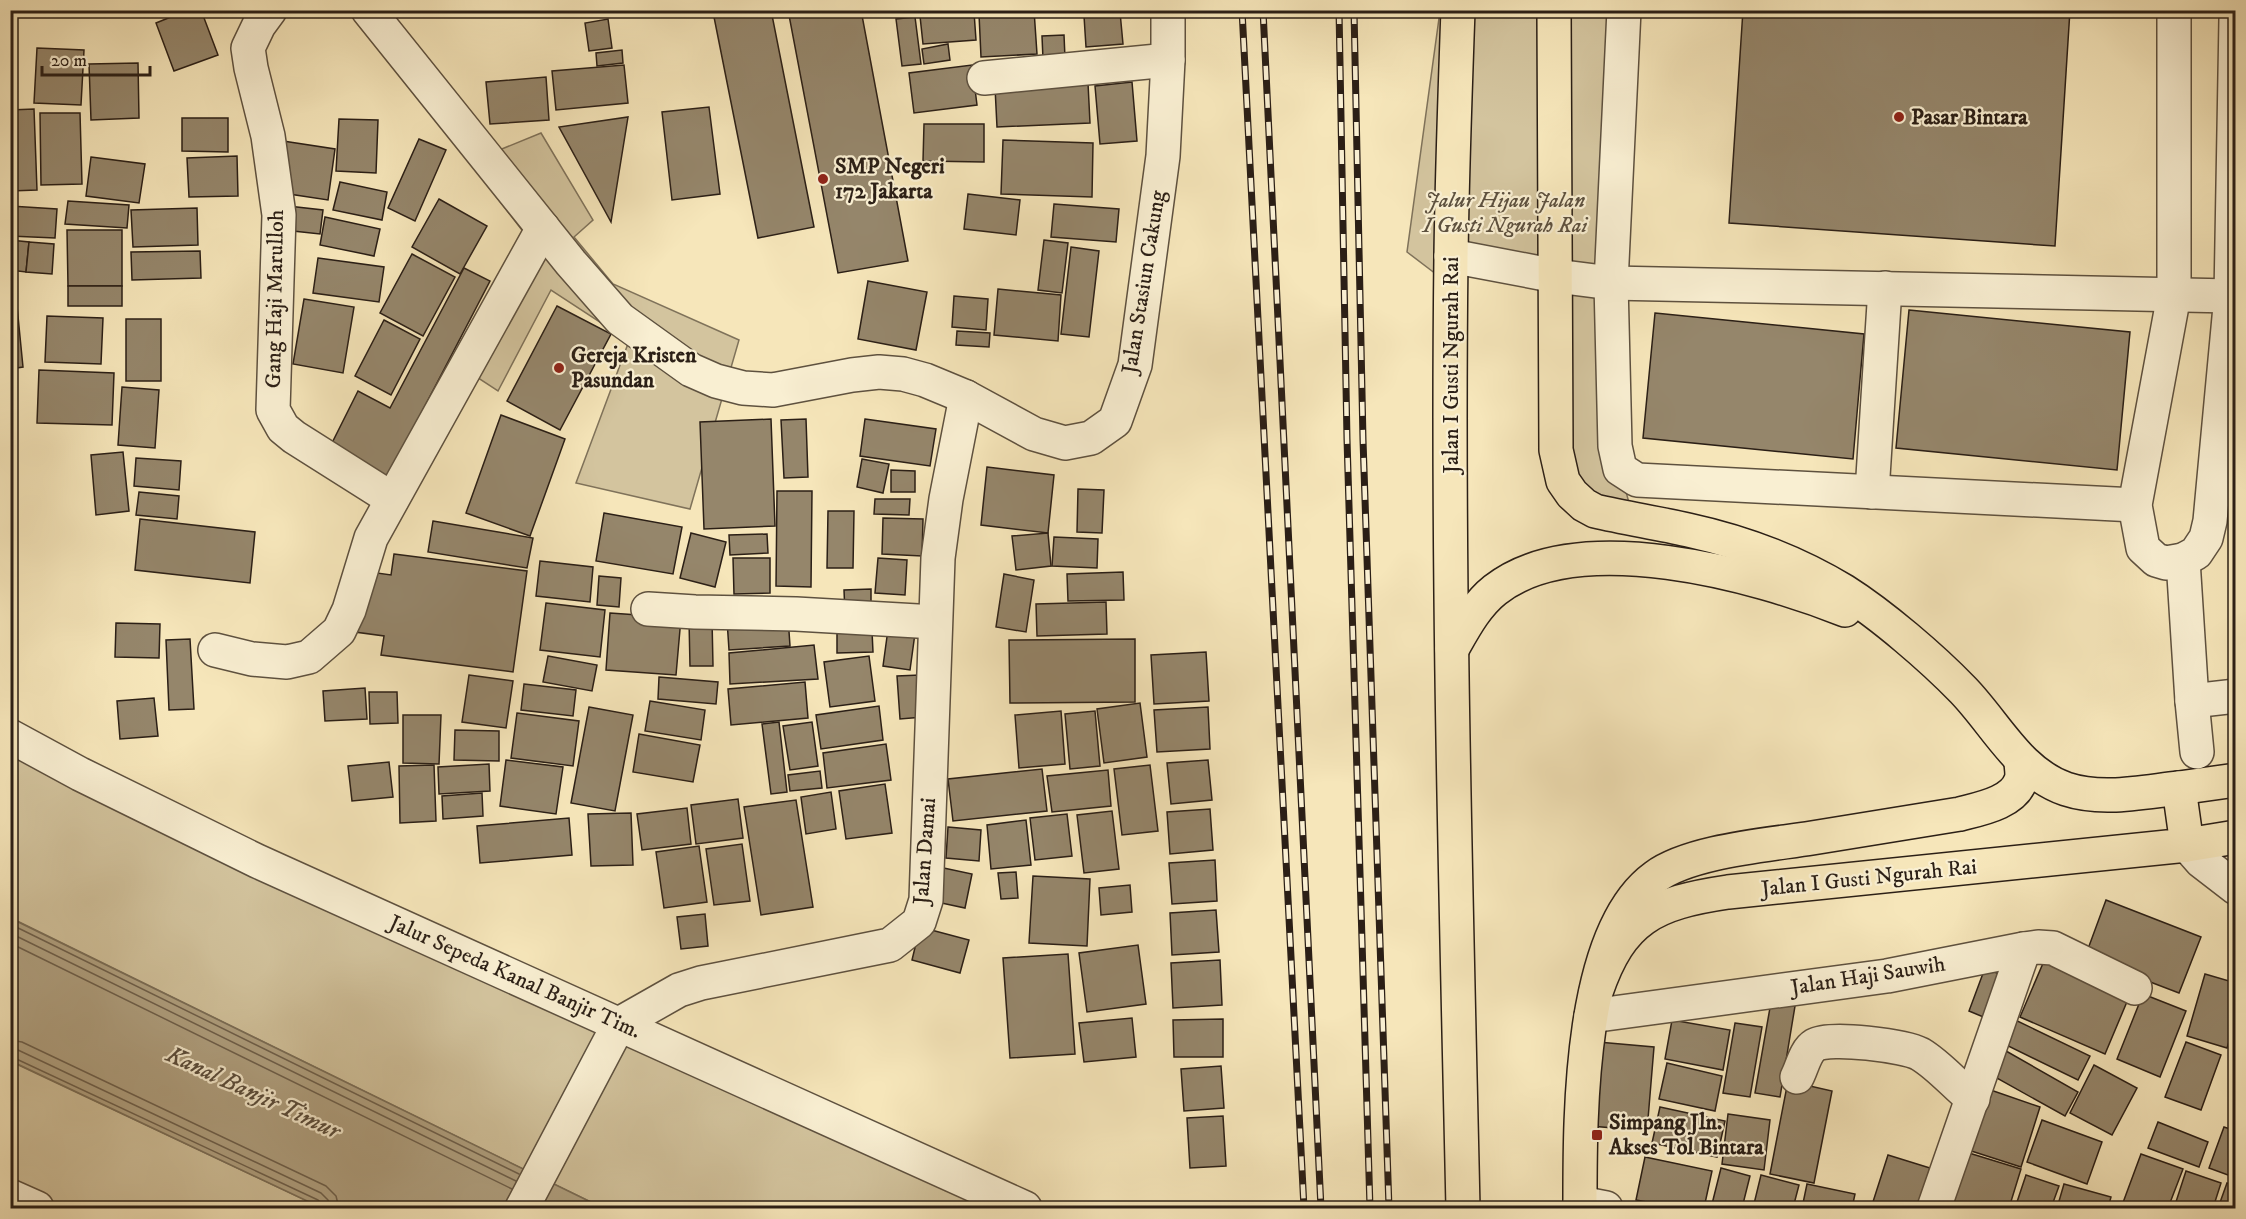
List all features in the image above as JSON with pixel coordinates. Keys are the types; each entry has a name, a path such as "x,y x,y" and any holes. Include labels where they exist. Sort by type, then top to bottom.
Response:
{"main road":[{"name":"Jalan I Gusti Ngurah Rai","path":"1458,10 1451,256 1452,648 1463,1209"},
{"path":"1554,10 1556,450 1563,481 1572,494 1595,511 1721,538 1796,565 1847,593 1943,672 1982,711 2021,761 2055,784 2080,793 2113,795 2235,780"},
{"path":"1452,648 1473,614 1495,590 1522,574 1575,561 1628,558 1729,575 1817,599 1873,625 1943,672"},
{"name":"Jalan I Gusti Ngurah Rai","path":"1589,1207 1582,1096 1593,1004 1605,952 1617,924 1634,897 1662,872 1683,863 1713,855 1979,809 1996,803 2017,787 2022,780 2021,761"},
{"path":"2179,788 2187,845"},
{"name":"Jalan I Gusti Ngurah Rai","path":"1593,1004 1608,958 1624,935 1652,913 1689,899 1728,892 2187,845 2235,837"}],"street":[{"name":"Gang Haji Marulloh","path":"270,10 259,25 248,48 268,136 279,215 273,410 283,428 294,437 392,499"},
{"name":"Jalan Stasiun Cakung","path":"368,10 543,228 620,319 691,370 716,381 742,388 773,390 852,375 903,374 925,380 966,397 1034,434 1065,443 1091,438 1115,421 1135,365 1163,156 1168,10"},
{"path":"1624,10 1611,283 1615,446 1620,469 1637,480 2135,505"},
{"path":"2174,10 2174,295 2135,505 2143,548 2156,560 2166,563 2183,560 2196,554 2206,538 2210,521 2231,296 2235,20"},
{"path":"984,78 1168,60"},
{"path":"215,650 252,659 287,662 309,657 339,631 349,610 370,538 543,228"},
{"path":"1451,256 1556,276 1611,283 2231,296"},
{"path":"1872,492 1885,288"},
{"name":"Jalan Damai","path":"619,1024 679,990 701,983 890,945 919,922 926,900 938,558 946,500 966,397"},
{"path":"2183,560 2197,752"},
{"path":"648,609 935,622"},
{"path":"2192,701 2235,696"},
{"name":"Jalur Sepeda Kanal Banjir Tim.","path":"10,736 80,774 257,861 1025,1209"},
{"path":"2187,845 2201,861 2235,888"},
{"name":"Jalan Haji Sauwih","path":"1593,1004 1887,976 2038,947 2053,948 2135,988"},
{"path":"1934,1209 2024,949"},
{"path":"522,1209 619,1024"},
{"path":"1797,1077 1814,1045 1826,1042 1860,1042 1919,1053 1973,1099"},
{"path":"10,1196 37,1209"}],"green space":[{"name":"Jalur Hijau Jalan I Gusti Ngurah Rai","path":"1440,11 1624,11 1620,469 1633,518 1572,494 1556,276 1451,256 1453,287 1407,252"},
{"path":"541,133 593,220 574,237 613,284 739,340 690,509 576,483 629,341 551,290 498,391 472,374 528,238 470,162"},
{"path":"10,736 1023,1208 603,1208 11,918"},
{"path":"10,1061 322,1208 37,1208 11,1196"}],"water":[{"name":"Kanal Banjir Timur","path":"10,918 603,1208 322,1208 11,1061"}],"building":[{"path":"188,10 201,10 218,55 174,71 156,23"},
{"path":"604,10 626,10 626,13 604,16"},
{"path":"745,10 771,10 814,227 758,238 714,17"},
{"path":"788,10 861,10 908,261 838,273"},
{"path":"1034,10 1037,54 981,57 979,14"},
{"name":"Pasar Bintara","path":"1743,10 2070,10 2055,246 1729,223"},
{"path":"974,12 976,40 923,44 920,16"},
{"path":"1120,12 1123,44 1086,47 1084,16"},
{"path":"915,17 921,64 902,66 896,19"},
{"path":"608,19 612,48 589,51 585,23"},
{"path":"1064,35 1065,58 1043,59 1042,36"},
{"path":"948,44 950,60 924,64 922,49"},
{"path":"37,48 84,50 81,105 34,103"},
{"path":"622,50 623,63 597,66 596,53"},
{"path":"138,63 139,118 91,120 89,64"},
{"path":"624,65 628,103 556,110 552,71"},
{"path":"972,65 977,105 914,113 909,73"},
{"path":"546,77 549,120 490,124 486,82"},
{"path":"1132,82 1137,141 1100,144 1095,86"},
{"path":"1088,83 1090,123 997,127 995,87"},
{"path":"709,107 720,194 672,200 662,112"},
{"path":"34,109 37,190 10,191 10,110"},
{"path":"40,113 80,113 82,184 41,185"},
{"path":"628,117 611,222 559,127"},
{"path":"182,118 228,118 228,152 182,151"},
{"path":"339,119 378,120 376,173 336,171"},
{"path":"924,124 984,124 984,162 923,161"},
{"path":"419,139 446,150 415,221 388,208"},
{"path":"1003,140 1093,143 1092,197 1001,194"},
{"path":"283,141 335,149 328,200 276,192"},
{"path":"237,156 238,196 189,197 187,158"},
{"path":"91,157 145,164 139,203 86,196"},
{"path":"340,182 387,192 382,220 333,210"},
{"path":"968,194 1020,200 1016,235 964,229"},
{"path":"439,199 487,226 460,274 412,247"},
{"path":"68,201 129,205 127,228 65,224"},
{"path":"1054,204 1119,209 1116,242 1051,237"},
{"path":"10,206 57,209 55,238 10,236"},
{"path":"288,206 323,210 320,234 284,230"},
{"path":"197,208 198,245 133,247 131,210"},
{"path":"325,217 380,229 374,256 320,245"},
{"path":"67,230 122,230 122,286 68,286"},
{"path":"10,240 29,242 26,272 10,270"},
{"path":"1044,240 1068,243 1062,293 1038,290"},
{"path":"29,242 54,244 52,274 26,272"},
{"path":"1071,247 1099,251 1089,337 1061,334"},
{"path":"200,251 201,278 132,280 131,252"},
{"path":"412,254 455,277 423,336 380,313"},
{"path":"318,258 384,267 379,302 313,293"},
{"path":"464,268 490,281 388,477 330,447 358,391 390,408"},
{"path":"868,281 927,292 916,350 858,339"},
{"path":"68,286 122,286 122,306 68,306"},
{"path":"998,289 1061,295 1058,341 994,335"},
{"path":"10,296 16,296 23,367 10,369"},
{"path":"954,296 988,299 986,330 952,327"},
{"path":"304,299 354,307 343,373 293,364"},
{"name":"Gereja Kristen Pasundan","path":"557,306 611,334 560,430 507,401"},
{"path":"1909,310 2130,332 2117,470 1896,448"},
{"path":"1655,313 1864,334 1853,459 1643,438"},
{"path":"47,316 103,318 101,364 45,362"},
{"path":"126,319 161,319 161,381 126,381"},
{"path":"384,320 420,339 391,395 355,376"},
{"path":"957,331 990,333 989,347 956,345"},
{"path":"39,370 114,373 112,425 37,423"},
{"path":"10,382 16,433 10,434"},
{"path":"122,387 159,390 155,448 118,445"},
{"path":"501,415 565,439 530,536 466,513"},
{"path":"771,419 775,526 704,529 700,422"},
{"path":"806,419 808,477 784,478 781,420"},
{"path":"865,419 936,429 930,466 860,456"},
{"path":"123,452 129,511 96,515 91,455"},
{"path":"136,458 181,461 179,490 134,486"},
{"path":"862,459 889,464 883,493 857,487"},
{"path":"987,467 1054,475 1048,533 981,525"},
{"path":"891,470 915,471 915,492 891,492"},
{"path":"1078,489 1104,490 1102,533 1077,532"},
{"path":"777,491 812,491 811,587 776,586"},
{"path":"139,492 179,496 177,519 136,515"},
{"path":"875,499 910,499 909,515 874,514"},
{"path":"828,511 854,511 853,568 827,568"},
{"path":"604,513 682,527 673,574 596,561"},
{"path":"883,518 923,519 922,556 882,554"},
{"path":"140,519 255,532 250,583 135,570"},
{"path":"433,521 533,538 527,568 428,552"},
{"path":"691,533 726,542 715,587 680,578"},
{"path":"1048,533 1051,566 1016,570 1012,536"},
{"path":"767,534 768,553 730,555 729,535"},
{"path":"1054,537 1098,539 1097,568 1052,566"},
{"path":"394,554 527,571 513,672 381,655 384,636 355,632 363,571 391,575"},
{"path":"733,558 770,558 770,593 734,594"},
{"path":"878,558 907,560 905,595 875,593"},
{"path":"540,561 593,567 590,602 536,596"},
{"path":"1123,572 1124,600 1068,601 1067,574"},
{"path":"1004,574 1034,580 1026,632 996,627"},
{"path":"599,576 621,578 619,607 597,605"},
{"path":"871,589 871,613 845,614 844,590"},
{"path":"1106,602 1107,634 1037,636 1036,604"},
{"path":"546,603 605,610 600,657 540,650"},
{"path":"610,613 681,618 676,675 606,670"},
{"path":"788,617 790,646 729,650 727,620"},
{"path":"712,619 713,666 690,666 689,620"},
{"path":"889,622 916,626 910,670 883,666"},
{"path":"116,623 160,624 159,658 115,657"},
{"path":"872,631 873,652 837,653 837,632"},
{"path":"190,639 194,709 169,710 166,640"},
{"path":"1135,639 1135,702 1010,703 1009,640"},
{"path":"814,645 818,679 730,684 729,653"},
{"path":"1206,652 1209,701 1154,704 1151,655"},
{"path":"548,656 597,665 592,691 543,682"},
{"path":"869,656 875,701 830,707 824,662"},
{"path":"469,675 513,681 506,728 462,722"},
{"path":"920,675 923,717 900,719 897,676"},
{"path":"659,677 718,682 716,704 658,699"},
{"path":"805,682 808,718 731,725 728,689"},
{"path":"524,684 576,690 573,716 521,710"},
{"path":"365,688 367,719 325,721 323,691"},
{"path":"369,692 397,692 398,723 370,724"},
{"path":"154,698 158,736 120,739 117,701"},
{"path":"650,701 705,710 701,740 645,731"},
{"path":"1140,703 1147,757 1104,763 1097,709"},
{"path":"879,706 883,740 821,749 816,715"},
{"path":"589,707 633,715 615,811 571,803"},
{"path":"1208,707 1210,749 1157,752 1154,710"},
{"path":"1061,711 1065,764 1019,768 1015,715"},
{"path":"1095,711 1100,766 1070,769 1065,714"},
{"path":"517,713 579,721 573,766 511,758"},
{"path":"403,715 441,715 439,764 403,763"},
{"path":"779,722 787,792 771,794 762,724"},
{"path":"812,722 818,766 790,770 783,726"},
{"path":"455,730 499,731 499,761 454,760"},
{"path":"639,734 700,745 693,782 633,772"},
{"path":"886,744 891,780 827,788 823,753"},
{"path":"506,760 563,767 556,814 500,806"},
{"path":"1208,760 1212,800 1171,804 1167,763"},
{"path":"389,762 393,797 352,801 348,766"},
{"path":"489,764 490,791 439,794 438,767"},
{"path":"434,765 436,821 400,823 399,766"},
{"path":"1150,765 1158,831 1122,835 1114,769"},
{"path":"1042,769 1047,811 953,821 948,779"},
{"path":"1108,770 1111,806 1052,812 1047,776"},
{"path":"820,771 822,788 790,791 788,775"},
{"path":"885,784 892,833 846,839 839,791"},
{"path":"831,792 836,829 806,834 801,797"},
{"path":"482,793 483,816 443,819 442,796"},
{"path":"738,799 743,838 696,844 691,805"},
{"path":"796,800 813,907 761,915 744,807"},
{"path":"687,808 691,844 642,850 637,814"},
{"path":"1210,809 1213,850 1170,854 1167,812"},
{"path":"1112,811 1119,869 1084,873 1077,815"},
{"path":"631,813 633,865 591,866 588,814"},
{"path":"1067,814 1072,856 1035,860 1030,818"},
{"path":"569,818 572,855 480,863 477,826"},
{"path":"1026,820 1031,865 991,869 987,825"},
{"path":"948,827 981,830 979,861 946,858"},
{"path":"742,844 750,901 714,905 706,849"},
{"path":"699,846 707,902 664,908 656,852"},
{"path":"1215,860 1217,901 1172,904 1169,863"},
{"path":"939,867 972,874 965,908 932,901"},
{"path":"1016,872 1018,898 1001,899 998,873"},
{"path":"1033,876 1090,879 1087,946 1029,943"},
{"path":"1130,885 1132,912 1101,915 1099,888"},
{"path":"2106,900 2201,937 2179,993 2085,957"},
{"path":"1216,910 1219,952 1172,955 1170,913"},
{"path":"705,914 708,946 681,949 677,917"},
{"path":"920,927 969,940 960,973 912,960"},
{"path":"1138,945 1146,1004 1087,1012 1079,953"},
{"path":"1068,954 1075,1054 1010,1058 1003,958"},
{"path":"1220,960 1222,1005 1173,1008 1171,963"},
{"path":"2044,961 2129,997 2105,1054 2020,1017"},
{"path":"1985,968 2009,978 1993,1021 1969,1011"},
{"path":"2205,974 2236,983 2236,1019 2227,1048 2187,1036"},
{"path":"2143,994 2186,1011 2160,1077 2117,1059"},
{"path":"1771,1002 1795,1006 1780,1097 1755,1093"},
{"path":"2009,1017 2090,1056 2078,1080 1998,1041"},
{"path":"1132,1018 1136,1057 1084,1062 1079,1023"},
{"path":"1223,1019 1223,1057 1174,1057 1173,1020"},
{"path":"1672,1020 1730,1030 1723,1070 1665,1059"},
{"path":"1735,1023 1762,1027 1750,1097 1723,1093"},
{"path":"1598,1042 1654,1047 1647,1131 1591,1126"},
{"path":"2186,1042 2221,1055 2201,1110 2165,1097"},
{"path":"1999,1047 2078,1092 2065,1116 1986,1072"},
{"path":"1667,1063 1722,1076 1715,1111 1659,1099"},
{"path":"2094,1065 2137,1088 2112,1135 2070,1113"},
{"path":"1221,1066 1224,1108 1184,1111 1181,1069"},
{"path":"1788,1081 1832,1091 1814,1183 1770,1174"},
{"path":"1982,1087 2040,1107 2021,1167 1962,1148"},
{"path":"1660,1107 1725,1121 1717,1157 1652,1143"},
{"path":"1728,1114 1770,1120 1764,1170 1722,1164"},
{"path":"1223,1116 1226,1166 1190,1168 1187,1118"},
{"path":"2042,1120 2102,1142 2087,1184 2027,1162"},
{"path":"2158,1122 2208,1142 2199,1167 2148,1148"},
{"path":"2224,1127 2236,1131 2236,1178 2209,1168"},
{"path":"1969,1153 2021,1169 2009,1208 1964,1208 1953,1205"},
{"path":"2141,1154 2183,1169 2168,1208 2121,1208"},
{"path":"1888,1155 1930,1168 1918,1208 1871,1208"},
{"path":"1645,1157 1712,1171 1704,1208 1678,1208 1636,1200"},
{"path":"1721,1168 1750,1176 1742,1208 1711,1208"},
{"path":"2186,1171 2221,1183 2213,1208 2174,1208"},
{"path":"1761,1175 1799,1185 1793,1208 1753,1208"},
{"path":"2026,1175 2059,1186 2051,1208 2015,1208"},
{"path":"2227,1183 2236,1186 2236,1208 2218,1208"},
{"path":"1807,1184 1855,1194 1852,1208 1802,1208"},
{"path":"2064,1184 2111,1197 2108,1208 2057,1208"}],"railway":[{"path":"1242,10 1304,1208"},
{"path":"1263,10 1321,1208"},
{"path":"1339,10 1347,439 1370,1208"},
{"path":"1354,10 1363,440 1389,1208"}],"place":[{"name":"Pasar Bintara","path":"1899,117"},
{"name":"SMP Negeri 172 Jakarta","path":"823,179"},
{"name":"Gereja Kristen Pasundan","path":"559,368"},
{"name":"Simpang Jln. Akses Tol Bintara","path":"1597,1135"}]}
